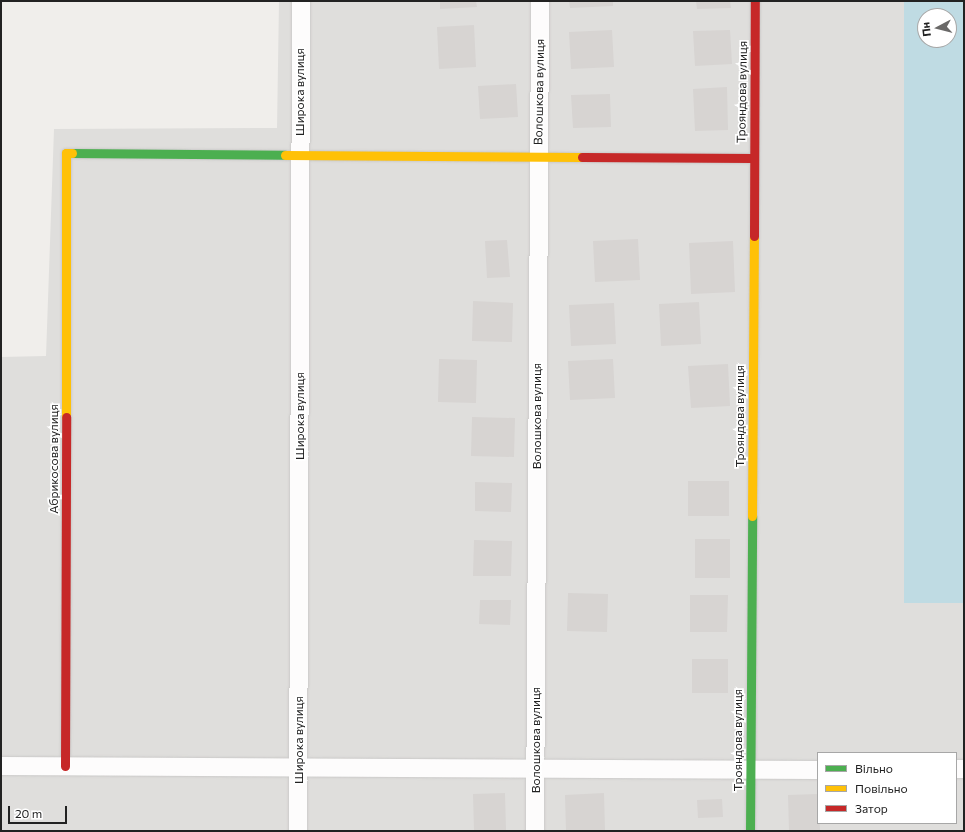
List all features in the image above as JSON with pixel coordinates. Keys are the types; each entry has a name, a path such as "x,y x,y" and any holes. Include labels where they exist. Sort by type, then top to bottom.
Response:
{"street":[{"name":"Широка вулиця","path":"298,831 301,1"},
{"name":"Волошкова вулиця","path":"535,831 540,1"},
{"name":"Трояндова вулиця","path":"750,831 755,1"},
{"name":"Абрикосова вулиця","path":"66,766 66,153 300,155"},
{"path":"300,155 538,158 753,158"},
{"path":"1,766 536,770 817,770"}],"shaded area":[{"path":"279,1 964,1 964,831 1,831 1,357 46,356 54,129 277,128"}],"water":[{"path":"904,1 964,1 964,603 904,603"}],"building":[{"path":"440,1 476,1 477,7 440,9"},
{"path":"569,1 613,1 613,6 570,8"},
{"path":"696,1 730,1 731,8 697,9"},
{"path":"474,25 476,67 439,69 437,27"},
{"path":"612,30 614,67 571,69 569,32"},
{"path":"730,30 732,64 695,66 693,31"},
{"path":"516,84 518,117 480,119 478,86"},
{"path":"727,87 728,130 695,131 693,89"},
{"path":"610,94 611,127 573,128 571,95"},
{"path":"638,239 640,280 595,282 593,241"},
{"path":"507,240 510,277 487,278 485,241"},
{"path":"733,241 735,292 691,294 689,243"},
{"path":"473,301 513,303 512,342 472,341"},
{"path":"699,302 701,344 661,346 659,304"},
{"path":"614,303 616,344 571,346 569,305"},
{"path":"439,359 477,360 476,403 438,402"},
{"path":"613,359 615,398 570,400 568,361"},
{"path":"728,364 730,406 691,408 688,366"},
{"path":"472,417 515,418 514,457 471,456"},
{"path":"688,481 729,481 729,516 688,516"},
{"path":"475,482 512,483 511,512 475,511"},
{"path":"695,539 730,539 730,578 695,578"},
{"path":"474,540 512,541 511,576 473,576"},
{"path":"568,593 608,594 607,632 567,631"},
{"path":"690,595 728,595 727,632 690,632"},
{"path":"480,600 511,600 510,625 479,624"},
{"path":"692,659 728,659 728,693 692,693"},
{"path":"505,793 506,830 474,831 473,794"},
{"path":"604,793 605,831 566,831 565,795"},
{"path":"817,794 817,824 820,824 820,830 789,831 788,795"},
{"path":"722,799 723,817 698,818 697,800"}],"traffic: fast":[{"path":"72,153 285,155"},
{"path":"750,831 752,516"}],"traffic: slow":[{"path":"66,417 66,153 72,153"},
{"path":"285,155 582,157"},
{"path":"752,516 754,236"}],"traffic: jam":[{"path":"754,236 755,1"},
{"path":"582,157 753,158"},
{"path":"65,766 66,417"}]}
